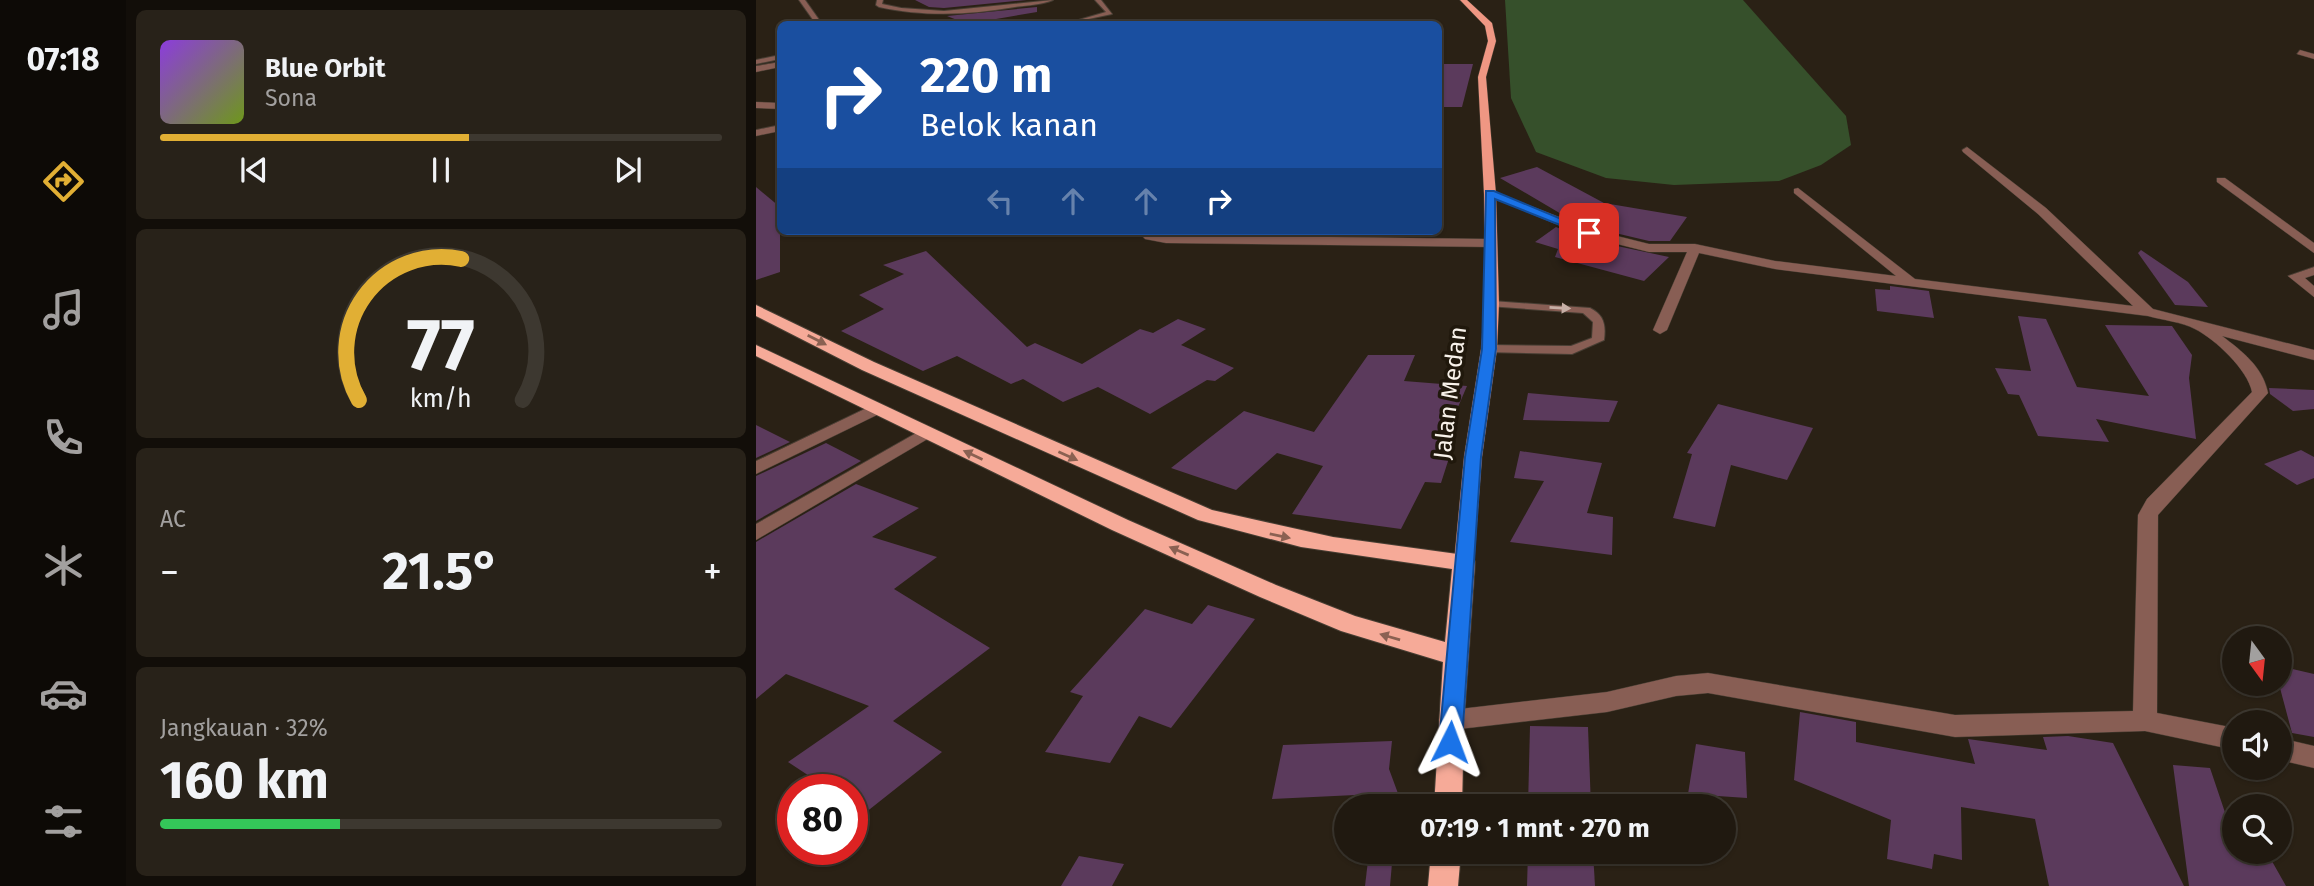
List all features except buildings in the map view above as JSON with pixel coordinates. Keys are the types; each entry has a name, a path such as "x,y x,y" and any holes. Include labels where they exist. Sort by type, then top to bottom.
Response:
{"highway":[{"path":"756,310 868,366 1205,515 1256,531 1334,546 1464,562"},
{"path":"756,350 925,433 1268,591 1349,625 1455,655"},
{"name":"Jalan Medan","path":"1448,794 1455,655 1464,562"},
{"path":"1443,886 1445,864"}],"main road":[{"name":"Jalan Medan","path":"1462,0 1489,24 1492,41 1482,77 1490,194 1492,304 1489,349 1473,457 1464,562"}],"street":[{"path":"2300,52 2314,57"},
{"path":"756,69 777,66"},
{"path":"756,105 777,106"},
{"path":"756,133 777,129"},
{"path":"1967,150 2042,211 2148,312"},
{"path":"2221,180 2314,249"},
{"path":"1798,191 1909,280"},
{"path":"1490,194 1589,233 1650,248 1695,248 1775,265 2148,312 2314,355"},
{"path":"1148,235 1166,239 1489,243"},
{"path":"1660,330 1695,248"},
{"path":"2314,271 2295,276 2314,293"},
{"path":"2145,721 2148,515 2154,504 2260,393 2260,385 2252,371 2198,323"},
{"path":"756,468 875,409"},
{"path":"756,533 925,433"},
{"path":"1451,720 1607,702 1676,686 1708,683 1975,728 2058,721 2145,721 2222,736"},
{"path":"2292,752 2314,757"}],"lane":[{"path":"802,0 817,21"},
{"path":"880,0 879,5 930,15 1050,0"},
{"path":"1079,21 1110,13 1098,0"},
{"path":"756,62 777,58"},
{"path":"1489,349 1584,348 1598,340 1600,323 1595,314 1586,310 1492,304"}],"green space":[{"path":"1505,0 1743,0 1846,116 1851,145 1821,165 1779,181 1674,185 1606,178 1536,152 1511,98"}],"route":[{"path":"1450,742 1473,457 1489,349 1492,304 1490,194 1589,233"}]}
